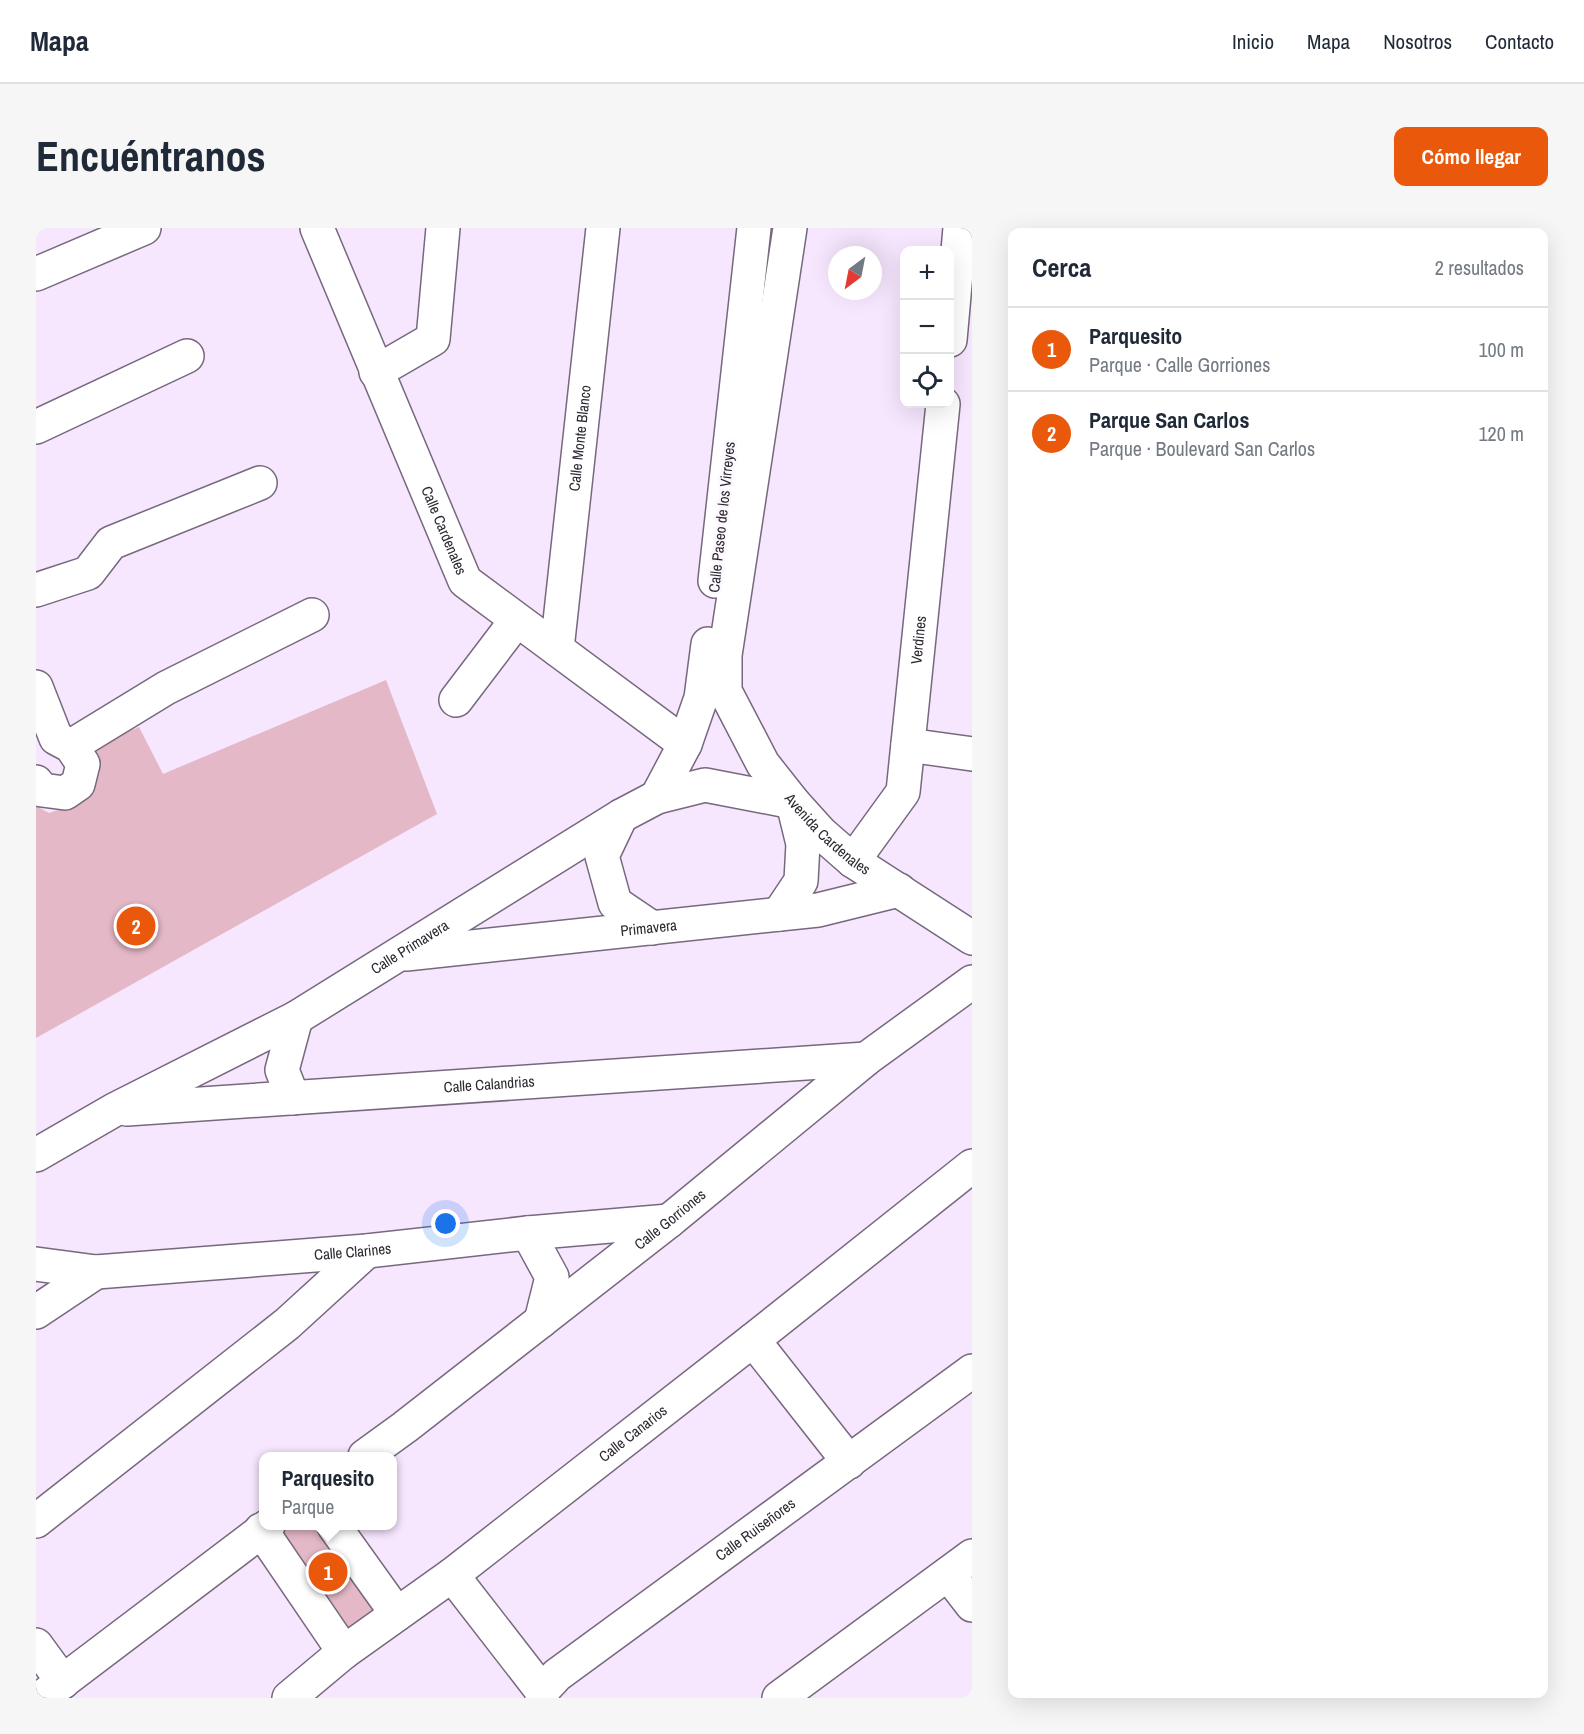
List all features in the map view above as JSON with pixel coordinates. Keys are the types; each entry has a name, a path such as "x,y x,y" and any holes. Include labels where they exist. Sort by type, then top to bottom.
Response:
{"street":[{"path":"36,274 144,228"},
{"name":"Calle Cardenales","path":"317,228 465,581 685,744"},
{"path":"376,372 433,339 443,228"},
{"name":"Calle Monte Blanco","path":"557,649 603,228"},
{"name":"Calle Paseo de los Virreyes","path":"713,694 754,228"},
{"name":"Calle Paseo de los Virreyes","path":"657,797 713,694 725,655 790,228"},
{"path":"954,300 960,228"},
{"path":"36,427 187,356"},
{"name":"Verdines","path":"853,861 903,792 943,408"},
{"path":"36,590 88,573 111,543 260,483"},
{"path":"54,744 312,615"},
{"path":"456,700 516,621"},
{"path":"36,687 54,744 83,764 78,784 65,793 42,790 36,782"},
{"name":"Avenida Cardenales","path":"713,694 763,764 793,802 822,833 853,861 972,938"},
{"path":"908,745 972,754"},
{"name":"Calle Primavera","path":"36,1155 114,1110 296,1018 621,816 657,797 705,786 793,802"},
{"path":"780,914 801,881 803,844 793,802"},
{"path":"621,816 602,856 615,903 652,928"},
{"name":"Primavera","path":"398,955 818,910 899,890"},
{"name":"Calle Gorriones","path":"370,1452 669,1221 866,1059 972,982"},
{"path":"293,1098 282,1070 296,1018"},
{"name":"Calle Calandrias","path":"114,1110 866,1059"},
{"name":"Calle Canarios","path":"307,1693 344,1652 452,1575 972,1166"},
{"name":"Calle Clarines","path":"38,1271 96,1272 287,1258 669,1221"},
{"path":"528,1233 552,1277 541,1321"},
{"path":"36,1521 286,1324 367,1251"},
{"path":"286,1324 298,1294 287,1258"},
{"path":"36,1312 96,1272"},
{"path":"753,1340 849,1462"},
{"name":"Calle Ruiseñores","path":"542,1695 557,1675 972,1371"},
{"path":"36,1645 52,1690 261,1530"},
{"path":"265,1530 344,1652"},
{"path":"337,1530 397,1614"},
{"path":"779,1698 960,1565 972,1605"},
{"path":"452,1575 542,1695"}],"shaded area":[{"path":"386,680 437,814 36,1038 36,806 49,813 81,802 95,774 85,750 139,727 163,774"},
{"path":"270,1530 337,1530 397,1614 344,1652"}],"place":[{"name":"Parque San Carlos","path":"136,926"},
{"name":"Parquesito","path":"328,1572"}]}
